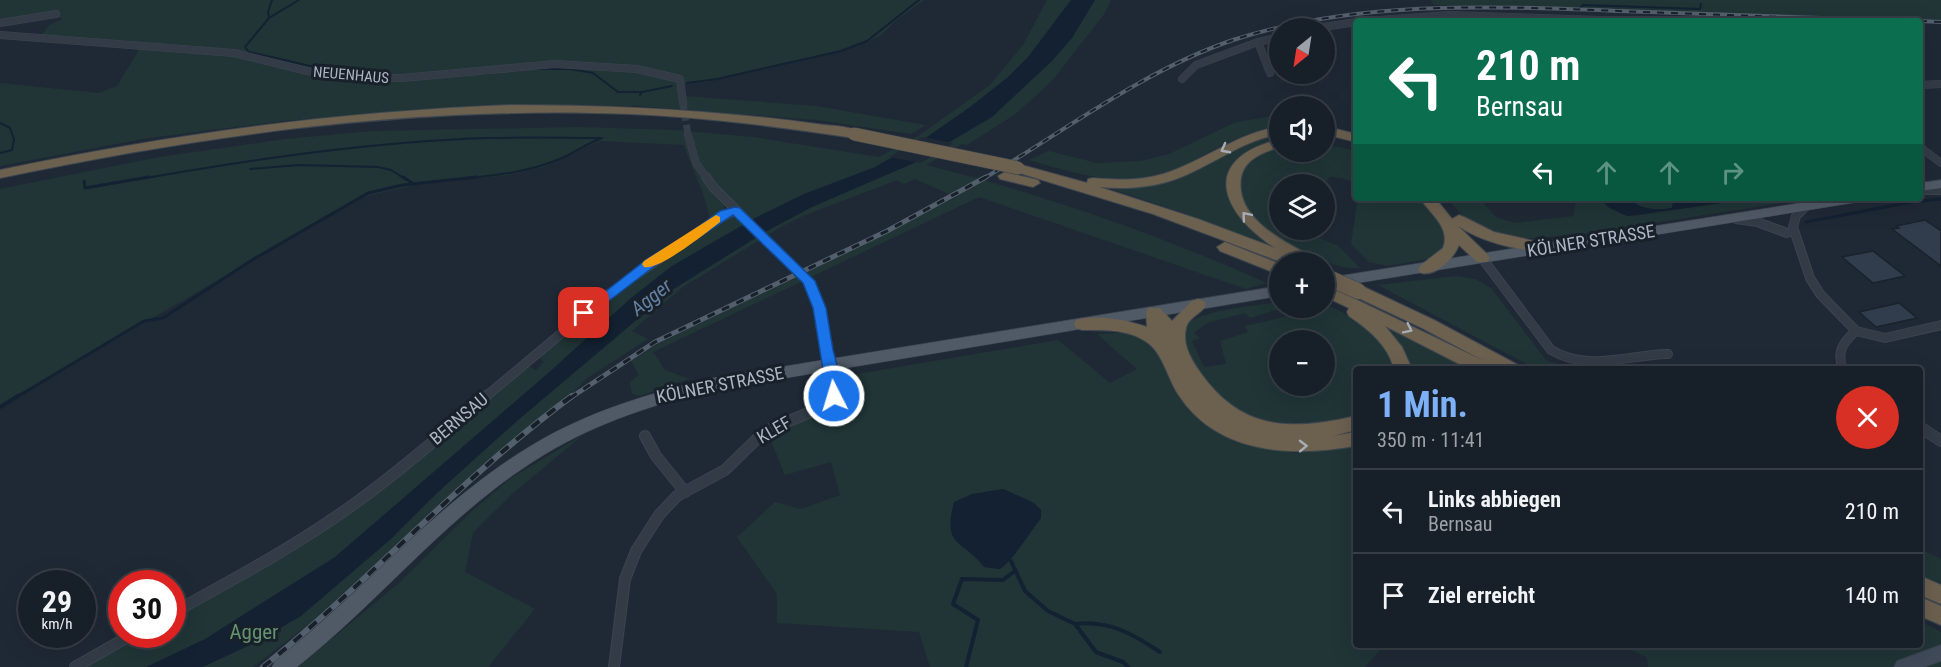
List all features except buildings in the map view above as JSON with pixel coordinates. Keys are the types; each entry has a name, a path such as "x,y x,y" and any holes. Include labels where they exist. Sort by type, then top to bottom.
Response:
{"highway":[{"path":"0,174 96,152 234,131 335,119 446,112 549,109 678,113 849,138 930,158 1012,172 1096,182 1146,182 1179,172 1246,138 1269,133"},
{"path":"0,183 193,147 331,128 445,121 563,119 675,122 849,138"},
{"path":"1335,133 1353,137"},
{"path":"1335,143 1353,146"},
{"path":"1269,146 1256,151 1240,164 1233,178 1233,195 1241,212 1258,230 1294,252"},
{"path":"1012,172 1176,216 1269,252"},
{"path":"1012,172 1168,225 1269,266"},
{"path":"1430,201 1455,225 1482,258"},
{"path":"1426,269 1445,257 1452,249 1455,225 1442,201"},
{"path":"1455,225 1491,239 1543,248"},
{"path":"1335,287 1358,291 1506,366"},
{"path":"1335,289 1478,366"},
{"path":"1335,292 1384,335 1398,354 1402,366"},
{"path":"1198,305 1180,320 1170,345 1190,398 1208,416 1229,430 1257,441 1287,446 1353,439"},
{"path":"1154,312 1154,324 1205,395 1227,414 1241,422 1265,430 1296,432 1353,423"},
{"path":"1082,324 1132,327 1170,345"},
{"path":"1923,586 1941,595"},
{"path":"1923,607 1941,616"}],"main road":[{"path":"1923,188 1941,183"},
{"name":"KÖLNER STRASSE","path":"1335,284 1838,201"},
{"name":"KÖLNER STRASSE","path":"282,667 347,613 460,507 506,471 547,444 601,416 667,394 713,384 1269,293"}],"street":[{"path":"0,22 56,14"},
{"path":"1407,18 1449,15 1540,18"},
{"path":"1335,25 1353,22"},
{"name":"NEUENHAUS","path":"0,35 234,53 307,71 352,78 402,78 533,65 638,69 680,79 683,103"},
{"path":"1182,78 1196,65 1269,40"},
{"path":"1258,42 1269,70"},
{"path":"1923,85 1941,84"},
{"path":"688,135 692,155 701,172 735,211"},
{"path":"1923,149 1941,160"},
{"path":"1923,189 1941,190"},
{"path":"1806,206 1794,221 1797,242 1810,278 1820,294 1856,331 1885,338 1941,326"},
{"name":"KLEF","path":"614,667 621,594 630,563 655,522 677,496 703,485 725,470 759,435 771,427 828,404 834,396 835,389 820,308 808,281 735,211"},
{"name":"BERNSAU","path":"186,605 339,515 378,487 598,301 651,262 693,237 724,213 735,211"},
{"path":"1771,212 1773,220 1797,242"},
{"path":"1733,218 1756,222 1787,233"},
{"path":"1482,258 1551,350 1564,358 1587,364 1654,353 1668,354"},
{"path":"1842,366 1838,356 1839,348 1856,331"},
{"path":"1923,429 1941,441"},
{"path":"645,436 656,456 685,492"},
{"path":"75,667 109,648"},
{"path":"1911,664 1941,653"}],"green space":[{"path":"0,0 924,0 894,22 882,35 862,44 819,57 706,82 685,84 683,78 636,70 677,81 680,102 684,96 816,106 926,125 911,134 817,120 635,106 543,105 436,108 284,121 148,138 0,166 0,83 99,93 117,86 140,48 39,39 49,25 62,19 56,14 0,23"},
{"name":"Agger","path":"1047,0 1111,0 1105,13 1051,82 1014,115 967,145 962,144 926,165 970,176 1099,216 1267,283 1246,289 979,197 653,352 665,370 689,379 640,396 632,394 630,382 639,375 631,361 658,344 956,197 915,179 904,184 897,180 803,216 781,227 683,287 632,331 648,339 587,378 572,394 523,432 309,624 253,667 81,667 115,648 186,648 186,608 283,553 528,366 536,370 544,362 540,358 544,351 602,303 729,215 738,220 748,215 716,186 699,160 694,150 695,146 688,145 697,171 724,205 724,210 710,221 703,193 684,145 599,141 544,167 509,175 415,185 362,197 0,406 0,189 159,157 285,139 372,131 580,127 674,130 753,137 879,157 918,136 990,85 1023,45"},
{"path":"1431,0 1941,0 1941,20 1923,18 1434,5"},
{"path":"1269,117 1269,128 1241,137 1163,174 1144,178 1125,179 1086,175 1029,160 1049,151 1097,163 1141,161 1169,154 1236,122"},
{"path":"1269,135 1269,143 1256,147 1242,156 1235,170 1229,193 1269,235 1269,240 1274,240 1284,251 1187,214 1099,185 1144,185 1232,148"},
{"path":"1335,146 1353,150 1353,182 1335,178 1335,174 1269,174 1269,230 1246,207 1239,191 1241,175 1254,160 1269,152 1269,162 1335,162"},
{"path":"1358,201 1424,201 1445,227 1450,241 1434,258 1388,266 1369,262 1351,244"},
{"path":"1450,201 1482,201 1496,217 1515,223 1574,216 1576,201 1602,201 1615,211 1635,216 1722,203 1721,201 1795,201 1582,234 1509,240 1470,224"},
{"path":"1636,201 1676,201 1672,208 1649,208 1636,204"},
{"path":"1283,240 1324,240 1338,246 1360,268 1335,265 1335,252 1305,252"},
{"path":"1456,276 1475,279 1491,288 1546,360 1562,366 1530,366 1378,285"},
{"path":"1269,303 1269,312 1250,318 1245,313 1207,323 1194,333 1200,338 1192,341 1204,367 1226,364 1220,341 1248,332 1245,326 1279,318 1335,318 1335,309 1359,322 1376,336 1395,366 1353,366 1353,418 1337,422 1286,427 1236,414 1193,368 1181,330 1187,323 1211,313"},
{"path":"1383,325 1462,366 1405,366"},
{"path":"1097,334 1140,334 1257,447 1295,453 1353,445 1353,648 1382,648 1365,667 930,667 919,632 777,623 777,594 737,537 775,502 801,509 840,495 831,462 785,475 768,434 814,416 831,406 840,395 840,377 1058,340 1110,383 1137,369","holes":["1003,489 1034,503 1041,518 1017,552 1000,569 984,567 975,555"]},
{"path":"583,435 513,493 473,533 465,572 535,609 488,667 298,667 399,583 470,513 511,478"},
{"path":"1923,550 1941,559 1941,586 1923,577"},
{"path":"1923,623 1941,632 1941,667 1648,667 1647,657 1625,648 1923,648"}],"water":[{"name":"Agger","path":"1071,0 1095,0 1072,38 1052,61 992,117 914,163 812,207 767,231 672,290 517,421 437,493 391,539 301,616 258,641 203,667 146,667 205,639 335,557 546,375 631,298 672,266 753,219 804,194 875,167 927,137 970,107 1008,77 1028,57"},
{"path":"1602,201 1636,201 1640,206 1658,209 1672,208 1673,201 1721,201 1722,203 1627,216 1608,207"},
{"path":"1003,489 1034,503 1041,510 1041,518 1006,564 1000,569 984,567 952,535 951,517 954,502 972,494"}],"pier":[{"path":"922,137 953,143 921,163 889,157"}],"waterway":[{"path":"269,18 268,12 272,0"},
{"path":"269,18 299,0"},
{"path":"687,83 717,79 841,51 867,41 919,0"},
{"path":"1581,7 1583,5 1700,9 1701,4"},
{"path":"269,18 245,47 249,52 336,72 375,75"},
{"path":"533,69 570,69 593,73 618,92 642,92"},
{"path":"479,74 493,73"},
{"path":"642,92 672,86"},
{"path":"0,123 10,128 14,139 12,150 0,153"},
{"path":"140,179 269,158 400,143 487,138 601,138"},
{"path":"463,179 540,166 602,138"},
{"path":"250,169 298,165 378,167 391,170 405,179"},
{"path":"84,181 85,188 149,177"},
{"path":"403,177 412,183"},
{"path":"15,398 144,321 163,318 252,260 368,193 403,185 477,177"},
{"path":"1923,201 1941,199"},
{"path":"1806,222 1922,201"},
{"path":"0,407 18,396"},
{"path":"1011,561 1025,591 1048,611 1075,624"},
{"path":"966,667 978,620 953,604 962,579 1003,580 1015,571"},
{"path":"1075,624 1096,652 1123,662 1128,667"},
{"path":"1075,624 1110,626 1140,639 1160,652"}],"tunnel":[{"path":"683,103 688,135"}],"railway":[{"path":"983,179 1105,103 1167,68 1233,40 1280,27 1376,12 1473,7 1819,18"},
{"path":"1923,21 1941,22"},
{"path":"570,398 655,342 887,231 986,177"},
{"path":"263,667 341,600 492,460 572,396"}],"slow traffic":[{"path":"649,264 693,237 716,219"}],"route":[{"path":"584,313 651,262 693,237 724,213 735,211 808,281 820,308 826,350 833,376 834,396"}]}
